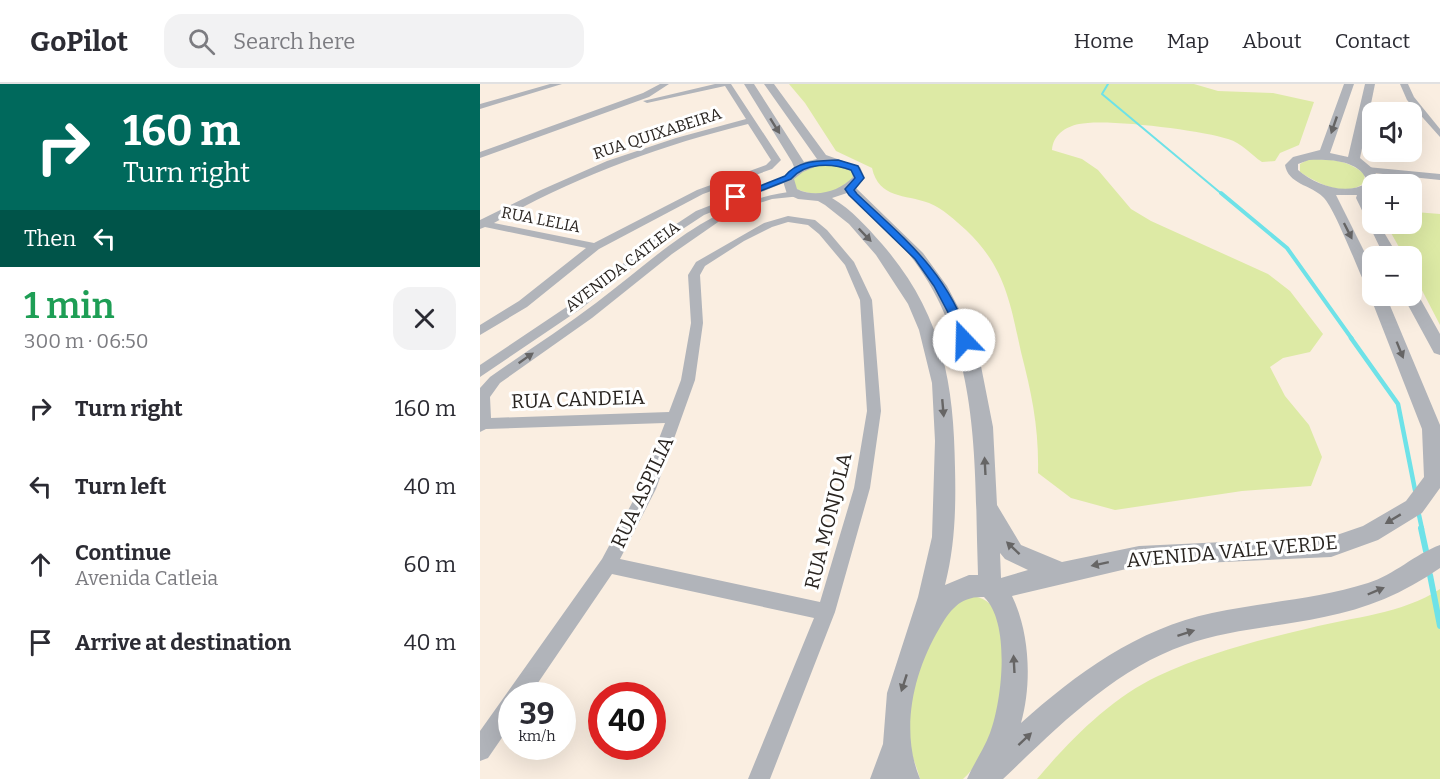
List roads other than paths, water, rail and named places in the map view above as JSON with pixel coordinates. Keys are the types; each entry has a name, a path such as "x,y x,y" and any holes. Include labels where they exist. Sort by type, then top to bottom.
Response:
{"street":[{"path":"480,107 558,84"},
{"path":"650,97 665,84"},
{"path":"480,155 650,97 726,84 776,160 761,171 700,192 595,247 523,304 480,331"},
{"path":"749,84 800,168"},
{"path":"769,84 827,162"},
{"path":"1349,84 1325,152 1294,161 1292,171 1305,182 1327,193 1333,200 1362,261"},
{"path":"1368,174 1354,158 1370,84"},
{"path":"1404,84 1410,98 1440,134"},
{"name":"RUA QUIXABEIRA","path":"481,225 587,171 661,144 749,121"},
{"path":"1310,156 1334,157 1362,167 1440,177"},
{"path":"821,197 850,189 856,184 859,173 847,164 827,162 800,168 788,178 787,184 798,194 821,197 835,204 864,234 911,294 927,327 940,368 945,432 943,543 937,574 900,694 897,745 885,779"},
{"name":"AVENIDA CATLEIA","path":"480,372 578,305 665,236 700,213 788,178"},
{"path":"1422,184 1440,185"},
{"path":"1316,187 1345,192 1362,188"},
{"path":"850,189 918,256 939,286 957,320 971,361 983,427 993,589 1007,610 1015,671 1010,712 997,753 982,779"},
{"name":"AVENIDA CATLEIA","path":"481,394 495,380 601,306 681,241 710,222 777,193 798,194"},
{"name":"RUA MONJOLA","path":"700,264 740,238 768,225 788,219 811,222 823,232 850,264 866,300 874,411 862,488 826,612 759,779"},
{"name":"RUA LELIA","path":"481,225 595,247"},
{"name":"RUA ASPILIA","path":"527,682 608,565 648,489 688,380 697,323 694,275 700,264"},
{"name":"AVENIDA VALE VERDE","path":"915,647 936,611 951,594 968,586 993,589 1139,556 1331,547 1370,533 1414,507 1435,479 1432,429 1382,306"},
{"path":"1416,306 1440,349"},
{"path":"481,394 484,407 481,425"},
{"name":"RUA CANDEIA","path":"481,425 676,417"},
{"path":"987,502 1006,543 1013,552 1060,573"},
{"path":"982,779 1084,685 1131,654 1186,632 1244,618 1317,607 1368,594 1410,576 1440,555"},
{"path":"608,565 826,612"},
{"path":"480,750 498,724"},
{"path":"897,745 905,779"}],"waterway":[{"path":"1108,84 1102,94 1223,195"},
{"path":"1221,193 1287,248 1352,339"},
{"path":"1351,338 1398,404 1415,490"},
{"path":"1419,515 1422,529"},
{"path":"1421,528 1426,551"},
{"path":"1430,575 1440,626"}]}
